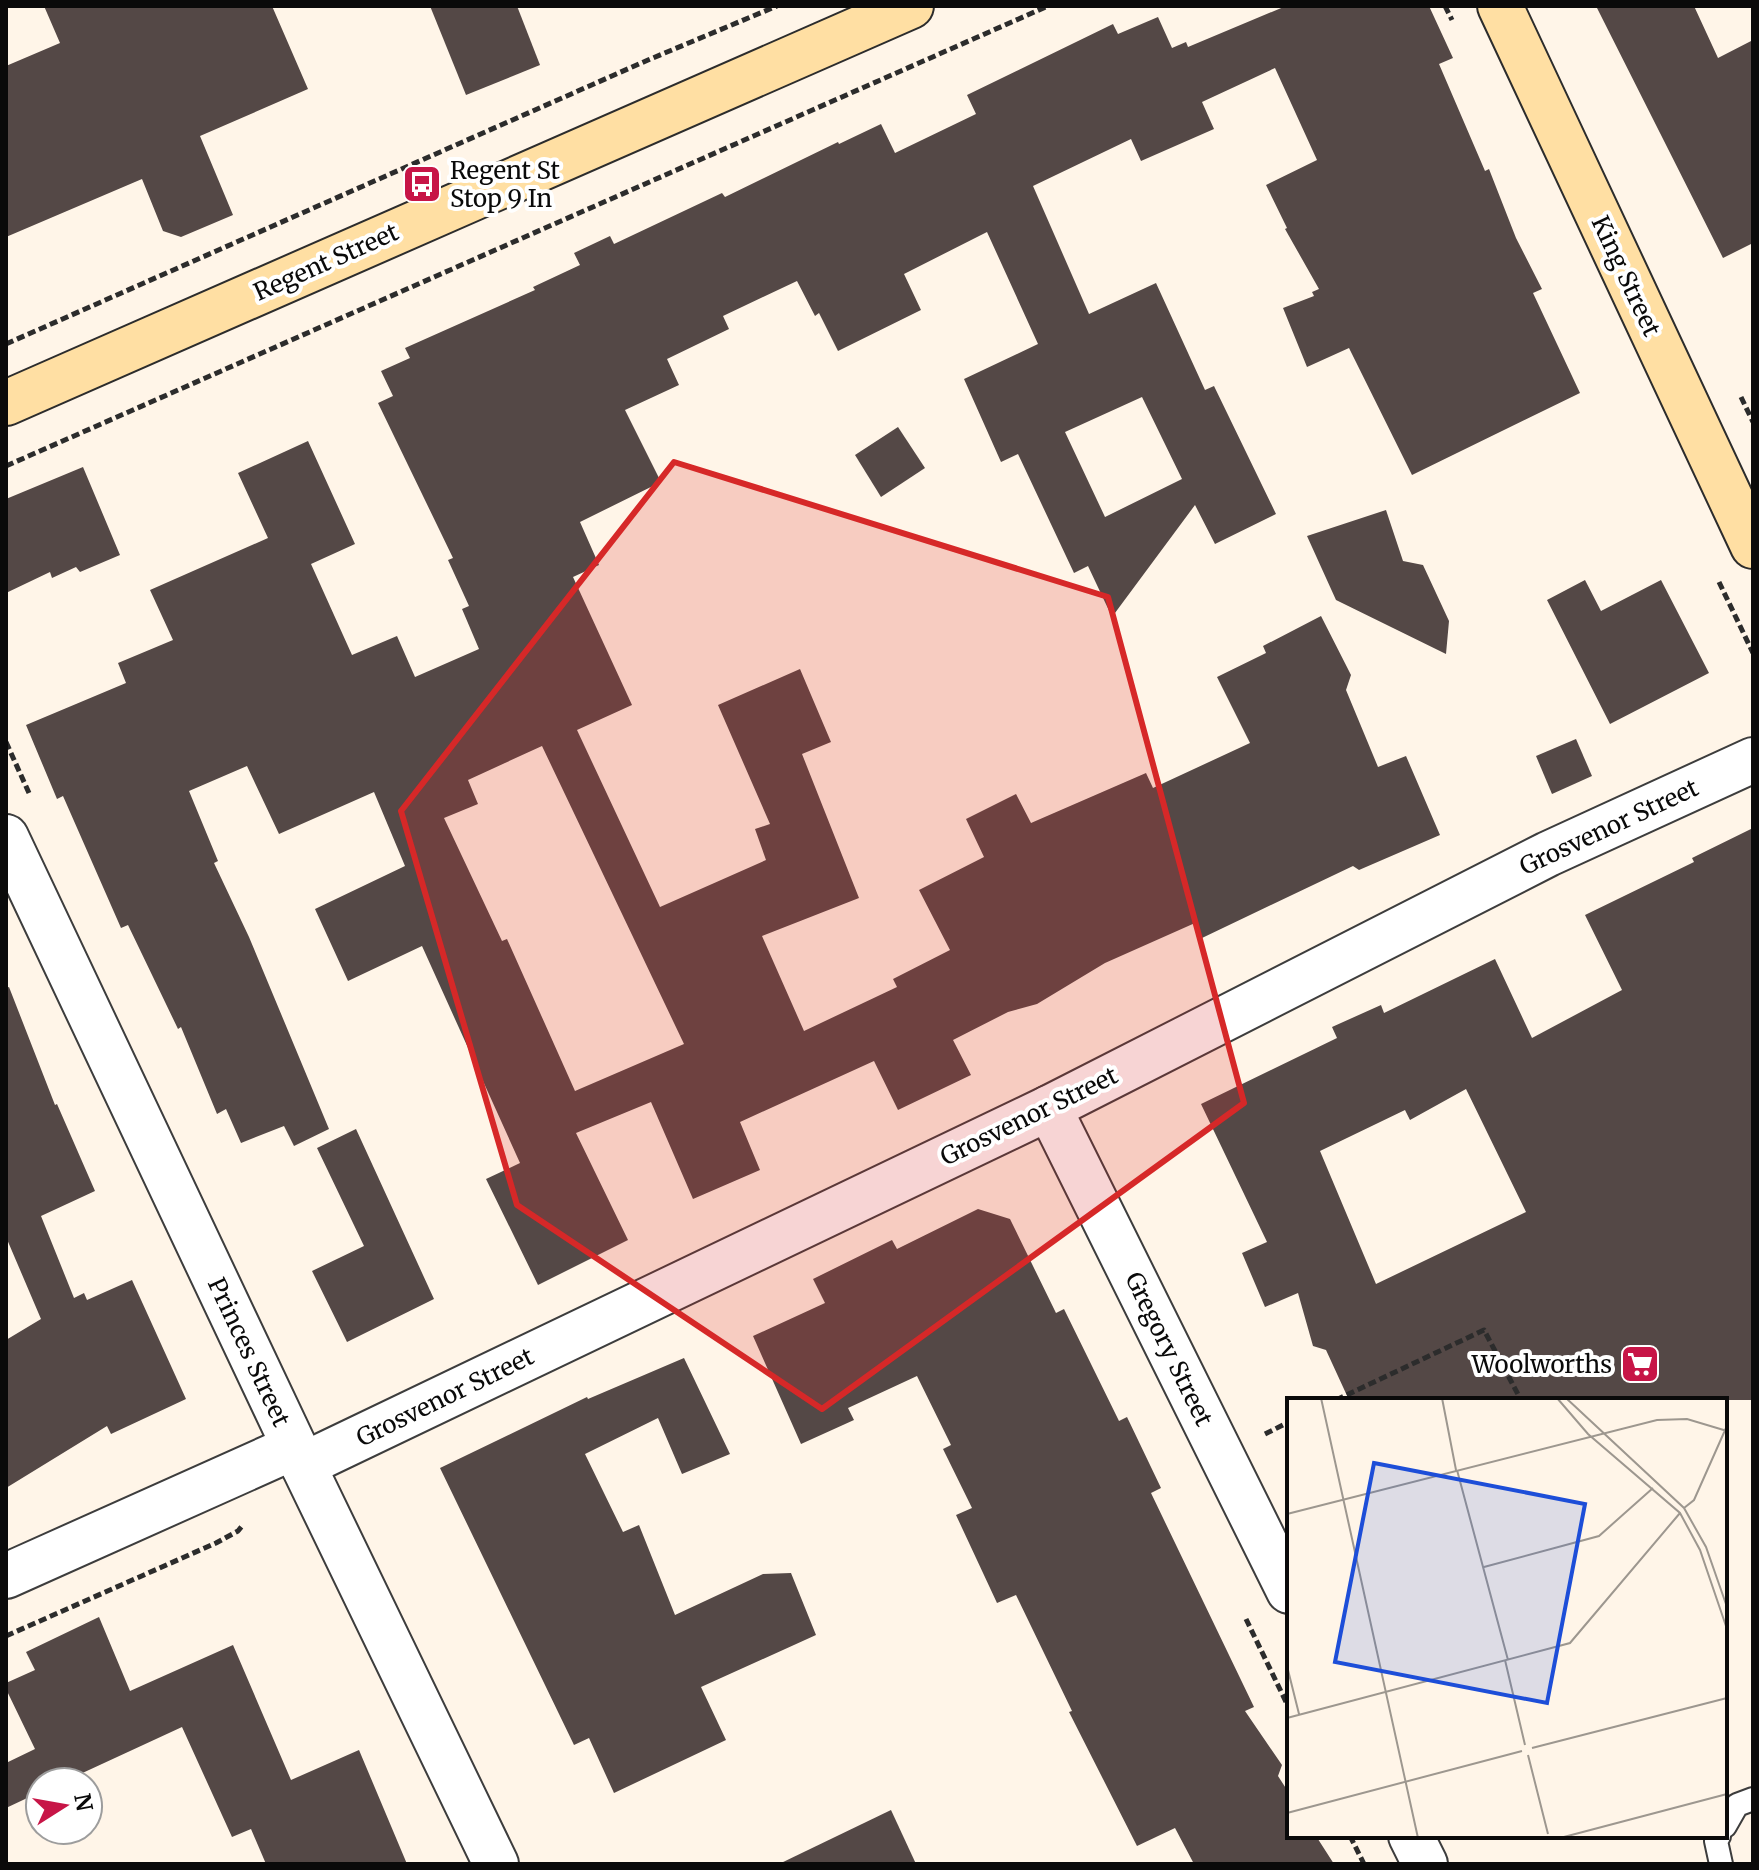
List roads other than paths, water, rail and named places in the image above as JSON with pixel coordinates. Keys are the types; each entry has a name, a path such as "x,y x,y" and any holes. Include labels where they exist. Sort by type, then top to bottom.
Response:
{"street":[{"name":"Regent Street","path":"6,403 911,6"},
{"name":"King Street","path":"1500,6 1753,546"},
{"name":"Grosvenor Street","path":"6,1576 298,1456 1049,1108 1548,854 1753,760"},
{"name":"Princes Street","path":"6,837 298,1456 496,1864"},
{"name":"Gregory Street","path":"1049,1108 1287,1587"},
{"path":"1412,1838 1425,1864"}],"lane":[{"path":"1727,1822 1737,1805 1753,1799"},
{"path":"1718,1838 1721,1864"}],"place":[{"name":"Regent St Stop 9 In","path":"422,184"},
{"name":"Woolworths","path":"1640,1364"}]}
